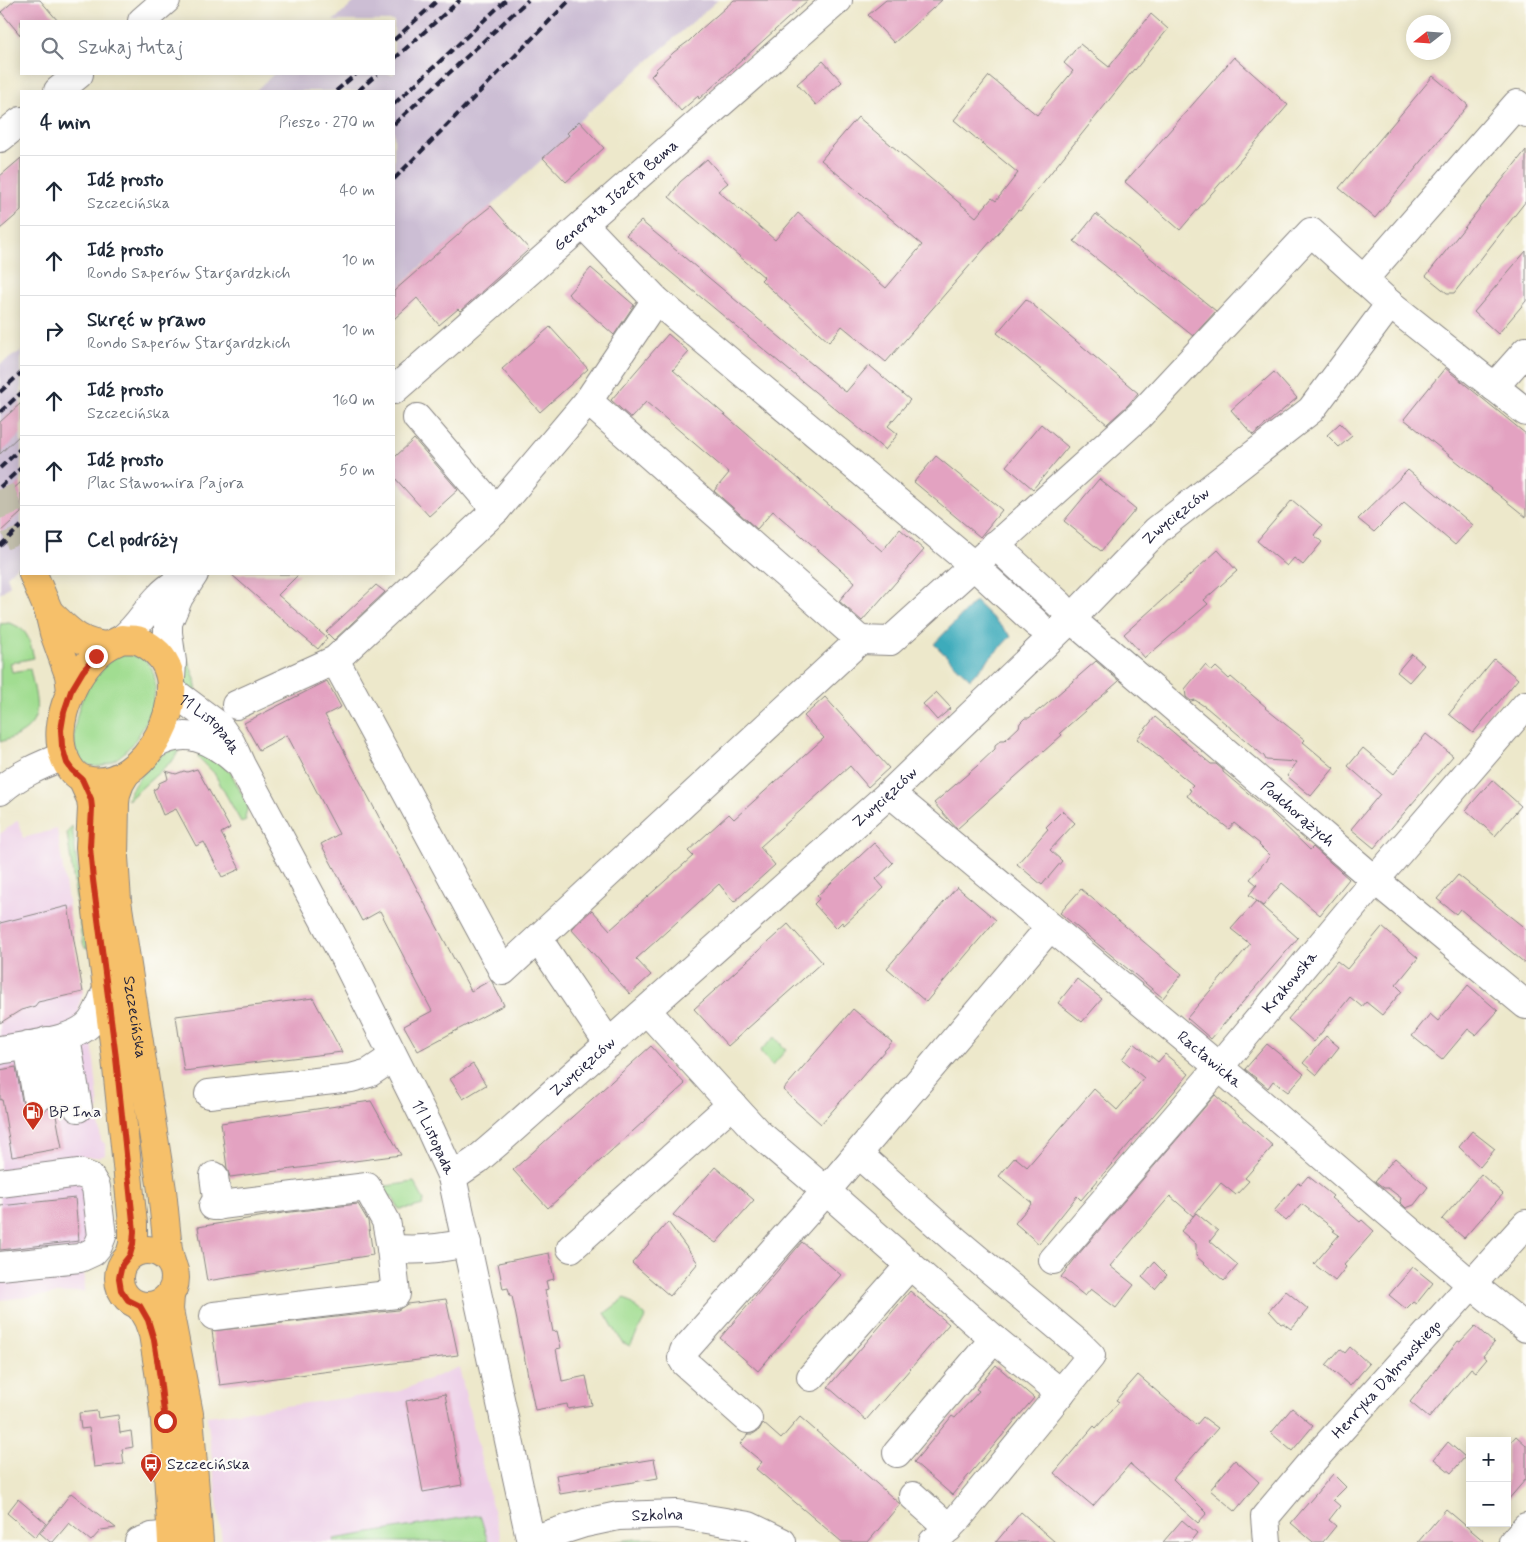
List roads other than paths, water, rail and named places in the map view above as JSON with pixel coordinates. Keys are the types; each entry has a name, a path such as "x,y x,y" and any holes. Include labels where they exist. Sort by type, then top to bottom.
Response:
{"main road":[{"path":"33,575 49,612 54,633 69,675 71,691"},
{"path":"49,612 68,631 95,645 115,642 136,640 143,642 163,660 171,684 167,718 154,745 126,773 107,782 94,783 82,779 72,770 64,756 61,730 64,712 71,691 83,671 115,642"},
{"name":"Szczecińska","path":"126,773 120,783 115,803 114,857 117,901 162,1190 171,1262"},
{"name":"Szczecińska","path":"82,779 91,799 92,808 90,847 116,1058 132,1218 133,1244 130,1255"},
{"path":"148,1250 166,1256 171,1262 174,1266 176,1280 170,1295 164,1301 148,1307 140,1306 128,1300 121,1290 119,1278 122,1265 130,1255 148,1250"},
{"path":"170,1295 169,1310 189,1414 199,1542"},
{"path":"140,1306 148,1320 152,1334 160,1378 165,1421 172,1538"}],"street":[{"path":"143,20 166,0"},
{"name":"Generała Józefa Bema","path":"395,389 838,0"},
{"path":"59,90 78,75"},
{"path":"1363,280 1517,104 1526,112"},
{"path":"0,138 20,122"},
{"path":"583,224 656,300 973,565 1037,624"},
{"path":"588,401 860,640 890,641 1139,416 1311,232 1390,304 1526,412"},
{"path":"236,705 335,660 496,510 588,401 656,300"},
{"name":"Zwycięzców","path":"452,1177 487,1151 647,1011 890,793 1066,612 1157,530 1311,410 1390,304"},
{"path":"1494,387 1526,351"},
{"path":"417,418 496,510"},
{"name":"Podchorążych","path":"995,545 1066,612 1375,880 1526,1005"},
{"path":"115,642 131,632 159,597 171,586 188,575"},
{"path":"171,684 172,662 168,623 179,597 193,575"},
{"path":"335,660 503,971 860,640"},
{"name":"11 Listopada","path":"171,684 218,725 231,743 348,965 452,1177 531,1541"},
{"name":"Krakowska","path":"1053,1260 1526,705"},
{"name":"11 Listopada","path":"154,745 165,739 184,735 204,739 226,752 241,765"},
{"path":"2,788 20,775 64,756"},
{"name":"Racławicka","path":"890,793 1219,1067 1471,1284 1526,1328"},
{"path":"748,1419 686,1363 682,1358 684,1351 858,1154 1050,927"},
{"path":"538,939 609,1044"},
{"path":"30,1044 85,1028 92,1020 107,990"},
{"path":"647,1011 757,1132 994,1339 1060,1393"},
{"path":"30,1044 47,1101 30,1044"},
{"path":"208,1094 351,1078 369,1073 393,1057"},
{"path":"571,1248 732,1104"},
{"path":"858,1154 956,1241 1080,1344 1091,1356 941,1535 913,1496"},
{"path":"0,1183 79,1173 90,1177 96,1187 102,1236 93,1252 80,1258 0,1266"},
{"path":"214,1176 216,1206 368,1187 386,1221 396,1294 214,1316"},
{"name":"Henryka Dąbrowskiego","path":"1267,1542 1265,1517 1308,1466 1526,1224"},
{"path":"391,1248 410,1250 447,1247 466,1242"},
{"path":"811,1377 910,1265"},
{"path":"897,1453 994,1339"},
{"name":"Szkolna","path":"531,1541 585,1523 618,1516 678,1514 749,1526 782,1542"},
{"path":"1513,1542 1526,1526"},
{"path":"139,1542 152,1537 172,1538"}],"water":[{"path":"975,601 1011,636 970,679 934,644"}],"tunnel":[{"path":"0,489 20,541"}],"railway":[{"path":"395,39 438,0"},
{"path":"395,58 460,0"},
{"path":"395,103 506,0"},
{"path":"395,123 528,0"},
{"path":"395,178 570,0"},
{"path":"337,90 355,75"},
{"path":"359,90 376,75"},
{"path":"0,392 20,374"},
{"path":"0,412 20,394"},
{"path":"0,468 20,449"},
{"path":"0,487 20,469"},
{"path":"0,546 20,527"}],"place":[{"name":"BP Ina","path":"33,1131"},
{"name":"Szczecińska","path":"151,1483"}]}
